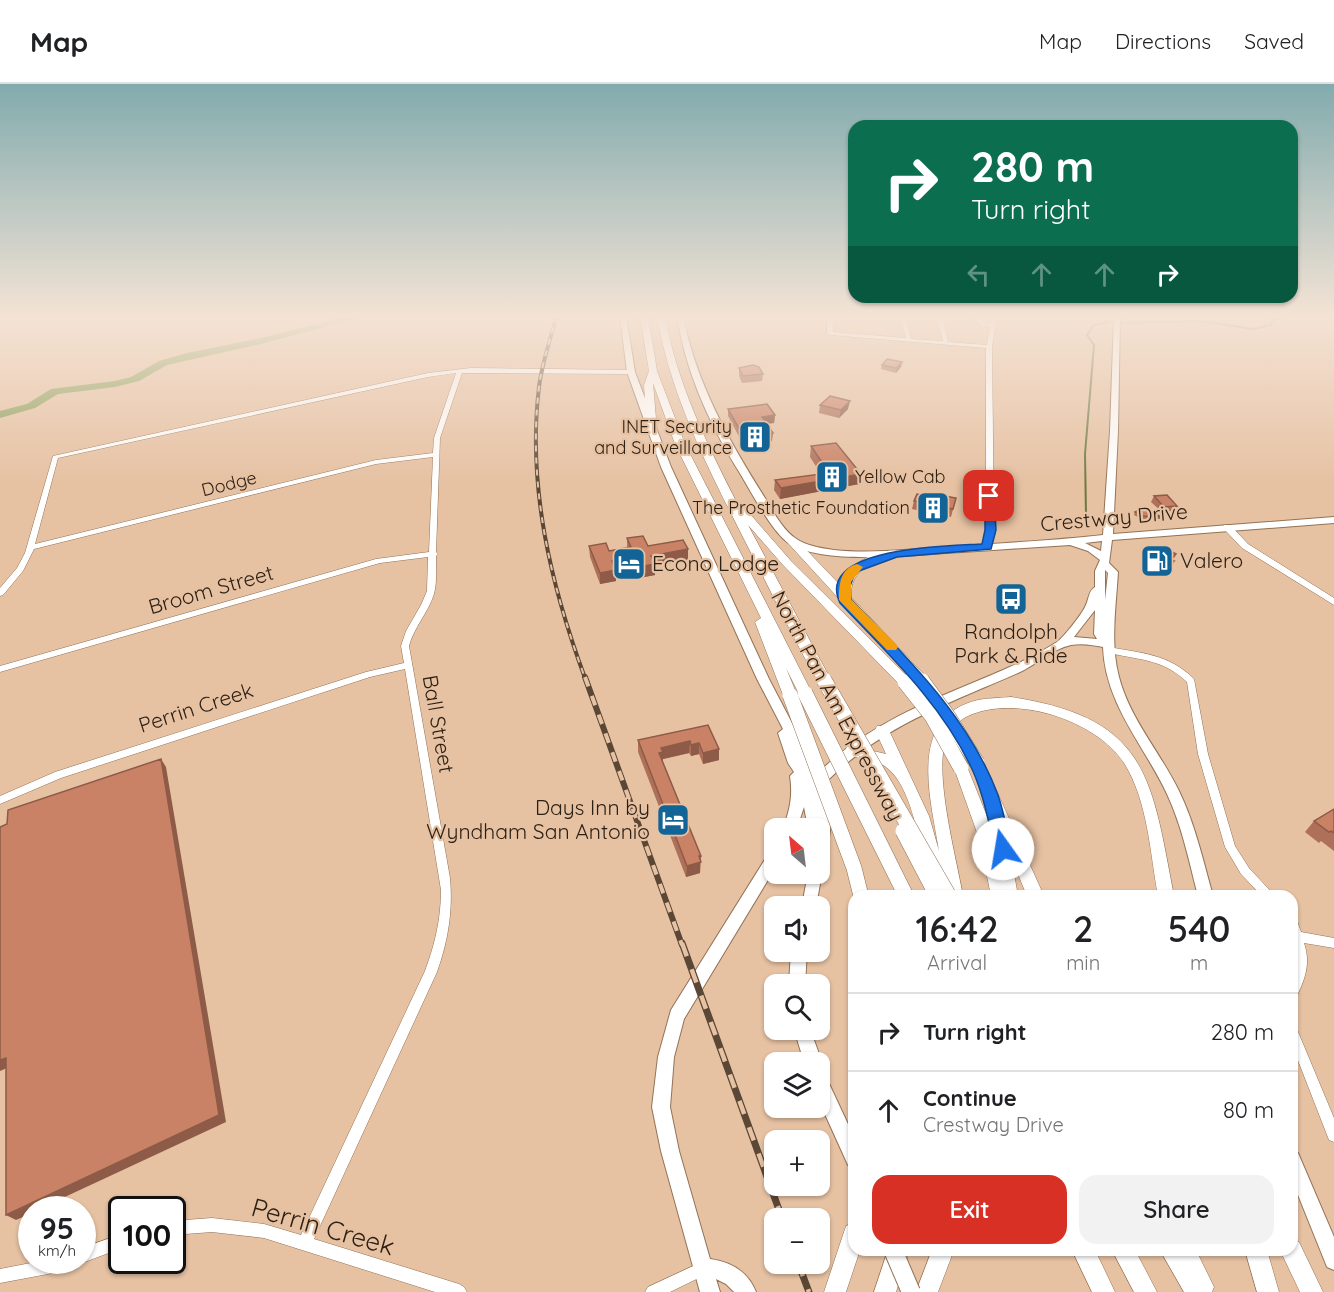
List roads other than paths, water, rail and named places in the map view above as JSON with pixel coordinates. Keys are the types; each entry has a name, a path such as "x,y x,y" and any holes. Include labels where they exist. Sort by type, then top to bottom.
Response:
{"highway":[{"path":"652,431 648,385 653,372"},
{"path":"653,372 680,444 725,534 798,694 860,890"},
{"name":"North Pan Am Expressway","path":"673,372 684,404 729,498 935,890"},
{"path":"729,498 787,562 905,682 932,716 991,797 1033,890"},
{"path":"790,540 921,681 949,718 969,766 998,890"},
{"path":"845,600 845,582 855,568 895,553"},
{"path":"824,680 946,890"},
{"name":"North Pan Am Expressway","path":"798,694 903,890"},
{"path":"954,890 934,774 935,745 946,726 958,714 990,703 1014,701 1050,707 1078,718 1105,735 1127,756 1139,777 1146,800 1165,890"},
{"path":"882,730 921,816 936,867 938,890"},
{"path":"852,752 884,759 902,773"},
{"path":"991,797 1009,890"},
{"path":"835,1292 848,1252"},
{"path":"885,1292 896,1256"},
{"path":"927,1292 941,1256"},
{"path":"1086,1256 1104,1292"},
{"path":"1126,1256 1146,1292"},
{"path":"1175,1256 1197,1292"},
{"path":"1188,1256 1206,1292"},
{"path":"1258,1256 1268,1292"},
{"path":"1294,1256 1312,1292"}],"main road":[{"path":"631,372 652,431 763,679 795,763 800,795 799,807 794,818"},
{"path":"696,372 716,423 768,513 790,540"},
{"path":"1111,648 1100,634 1100,571 1106,562 1116,372"},
{"name":"Crestway Drive","path":"790,540 823,551 895,553 1070,542 1227,526 1334,520"},
{"path":"1070,542 1092,549 1113,572 1110,665 1118,694 1172,792 1204,890"},
{"path":"817,783 836,763 882,730 914,712 1017,669 1062,644 1091,607 1100,579"},
{"path":"1062,644 1084,640 1111,648"},
{"path":"1048,653 1080,647 1111,648"},
{"path":"763,679 817,783 824,818"},
{"path":"795,763 804,776 813,818"},
{"path":"710,1292 670,1151 661,1107 666,1057 677,1016 764,873"},
{"path":"830,1106 848,1147"},
{"path":"1298,1173 1334,1260"},
{"path":"896,1256 911,1292"},
{"path":"705,1268 721,1269 737,1279 746,1292"}],"street":[{"path":"0,593 20,569 30,548 55,457 409,379 451,372"},
{"name":"Ball Street","path":"304,1244 431,972 444,932 447,904 445,878 408,665 407,640 429,598 433,584 437,438 460,372"},
{"path":"987,547 990,530 989,372"},
{"name":"Dodge","path":"30,548 379,462 435,454"},
{"path":"1227,526 1245,546 1334,602"},
{"name":"Broom Street","path":"0,669 369,564 434,554"},
{"path":"1111,648 1173,666 1191,681 1203,754 1230,846 1245,871 1264,890"},
{"path":"1110,665 1119,657 1137,654"},
{"name":"Perrin Creek","path":"0,800 69,772 369,674 408,665"},
{"path":"1298,936 1334,943"},
{"path":"1298,945 1302,955 1302,967 1298,980"},
{"path":"1298,1046 1334,1135"},
{"name":"Perrin Creek","path":"186,1227 238,1226 459,1292"},
{"path":"653,1292 705,1268"},
{"path":"0,1276 18,1273"}],"waterway":[{"path":"0,415 31,406 55,391 115,384 135,379 147,372"},
{"path":"1086,515 1085,454 1092,372"}],"railway":[{"path":"542,372 536,424 539,498 552,572 585,678"},
{"path":"585,677 682,945"},
{"path":"682,943 778,1208"},
{"path":"802,1274 809,1292"}],"place":[{"name":"INET Security and Surveillance","path":"755,437"},
{"name":"Yellow Cab","path":"832,477"},
{"name":"The Prosthetic Foundation","path":"933,508"},
{"name":"Valero","path":"1157,561"},
{"name":"Econo Lodge","path":"629,564"},
{"name":"Randolph Park & Ride","path":"1011,599"},
{"name":"Days Inn by Wyndham San Antonio","path":"673,820"}]}
